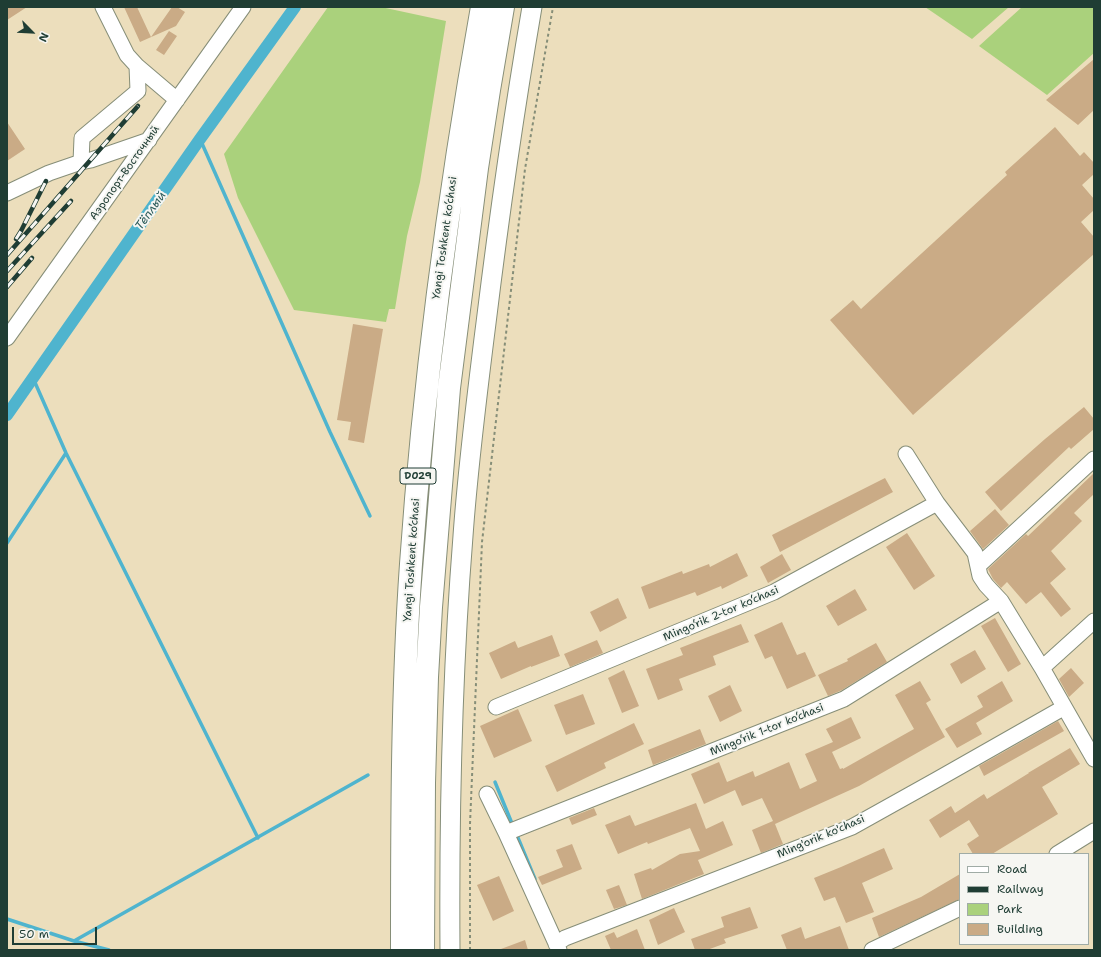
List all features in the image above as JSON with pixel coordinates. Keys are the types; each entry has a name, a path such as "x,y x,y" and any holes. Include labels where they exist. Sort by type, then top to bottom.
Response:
{"highway":[{"name":"Yangi Toshkent ko‘chasi","path":"402,950 405,690 411,566 418,475 440,275 455,168 482,7"},
{"name":"Yangi Toshkent ko‘chasi","path":"423,950 424,783 427,677 431,607 449,388 478,160 503,7"}],"main road":[{"path":"450,950 449,843 454,689 463,535 478,389 497,236 517,92 532,7"}],"street":[{"path":"103,7 127,55 137,66 177,100"},
{"name":"Аэропорт-Восточный","path":"7,338 243,7"},
{"path":"81,162 82,138 138,91 137,66"},
{"path":"7,193 49,173 148,140"},
{"path":"906,454 937,503 975,553 980,576 1001,601 1042,668 1063,708 1094,759"},
{"path":"978,566 1094,459"},
{"name":"Mingo‘rik 2-tor ko‘chasi","path":"496,707 774,592 937,503"},
{"name":"Mingo‘rik 1-tor ko‘chasi","path":"512,830 844,700 1001,601"},
{"path":"1042,668 1094,621"},
{"name":"Ming'orik ko'chasi","path":"560,944 852,827 938,780 1063,708"},
{"path":"487,794 512,830 560,944"},
{"path":"1059,853 1094,831"},
{"path":"872,950 959,908"}],"path":[{"path":"470,950 470,824 482,542 525,169 553,7"}],"green space":[{"path":"328,7 381,7 446,21 420,182 407,236 395,309 389,309 386,322 294,310 238,198 224,154"},
{"path":"925,7 1009,7 972,39"},
{"path":"1022,7 1094,7 1094,53 1047,95 979,46"}],"building":[{"path":"7,7 27,7 7,20"},
{"path":"124,7 137,7 151,37 172,7 177,7 185,12 176,26 140,42"},
{"path":"169,31 177,36 164,55 156,50"},
{"path":"1094,59 1094,110 1078,125 1046,100"},
{"path":"7,122 25,149 7,161"},
{"path":"1055,127 1080,156 1084,152 1094,163 1094,174 1082,185 1094,199 1094,210 1081,222 1094,237 1094,254 913,415 830,320 853,300 861,309 1007,175 1005,172"},
{"path":"353,324 383,329 364,443 348,440 351,422 337,420"},
{"path":"1084,407 1094,419 1094,429 1071,449 1069,447 1001,511 985,492"},
{"path":"1094,473 1094,494 1074,513 1082,521 1051,551 1066,569 1050,583 1071,609 1061,617 1041,592 1026,604 1007,582 1001,588 993,579 988,569 1026,534 1028,536"},
{"path":"885,478 893,492 780,552 772,535"},
{"path":"995,509 1009,525 983,549 970,531"},
{"path":"907,533 935,576 914,590 886,547"},
{"path":"737,553 748,576 722,589 721,586 697,596 695,592 649,609 641,587 682,571 683,574 709,564 710,567"},
{"path":"782,554 791,570 768,583 760,567"},
{"path":"855,589 867,610 838,626 826,606"},
{"path":"618,598 627,618 600,632 590,612"},
{"path":"995,618 1021,664 1008,672 981,626"},
{"path":"782,622 797,655 805,652 816,676 787,689 772,656 765,659 754,635"},
{"path":"741,624 749,642 713,656 716,665 679,679 683,690 658,700 646,669 683,655 680,648"},
{"path":"552,635 560,656 531,666 501,679 489,653 515,641 518,648"},
{"path":"597,640 603,653 570,667 564,654"},
{"path":"876,643 887,662 842,690 828,696 818,675 848,661 847,659"},
{"path":"975,650 986,669 961,684 950,664"},
{"path":"1071,668 1084,683 1069,697 1059,679"},
{"path":"624,670 639,706 622,713 608,678"},
{"path":"920,681 931,700 926,703 945,737 859,786 775,824 783,844 761,853 752,830 773,821 762,798 742,806 735,790 704,804 691,774 719,762 727,782 753,771 755,777 789,762 800,789 817,781 805,754 833,742 826,729 851,717 861,738 832,752 840,769 843,769 914,729 895,695"},
{"path":"1002,681 1013,701 976,723 982,734 957,748 945,729 983,707 977,696"},
{"path":"730,685 742,711 720,722 708,696"},
{"path":"583,694 595,724 566,735 554,705"},
{"path":"518,709 532,741 494,758 480,726"},
{"path":"1058,721 1064,731 984,776 979,766"},
{"path":"634,723 644,744 604,763 606,768 557,792 545,766"},
{"path":"700,729 706,744 653,765 648,750"},
{"path":"1070,748 1080,764 1042,787 1058,814 994,853 972,853 967,844 979,836 969,820 940,838 929,820 951,806 955,813 984,794 987,799"},
{"path":"696,803 706,829 723,821 733,845 698,860 704,874 642,899 634,874 651,868 652,870 680,854 700,851 690,828 648,844 647,842 618,854 605,825 630,815 635,826"},
{"path":"594,808 597,815 572,825 569,818"},
{"path":"572,844 582,869 542,885 538,877 563,867 556,850"},
{"path":"884,848 893,869 862,883 874,912 846,923 835,897 824,901 814,878"},
{"path":"959,875 959,899 879,937 872,918 921,897"},
{"path":"499,876 514,911 493,921 477,885"},
{"path":"619,885 627,905 614,909 606,890"},
{"path":"750,907 758,928 724,939 726,943 707,950 695,950 691,939 724,927 721,917"},
{"path":"674,908 685,932 658,945 649,920"},
{"path":"840,926 849,950 787,950 781,935 801,927 805,939"},
{"path":"637,929 645,950 611,950 605,936 614,932 617,938"},
{"path":"525,940 528,950 501,950 501,949"}],"waterway":[{"name":"Тёплый","path":"7,415 200,139 295,7"},
{"path":"200,139 330,432 370,516"},
{"path":"33,378 66,453 258,838"},
{"path":"7,543 66,453"},
{"path":"74,941 368,775"},
{"path":"495,782 513,826"},
{"path":"516,833 535,879"},
{"path":"7,919 74,941 109,950"}],"railway":[{"path":"7,255 138,106"},
{"path":"16,239 46,181"},
{"path":"7,271 71,201"},
{"path":"7,287 32,258"}]}
